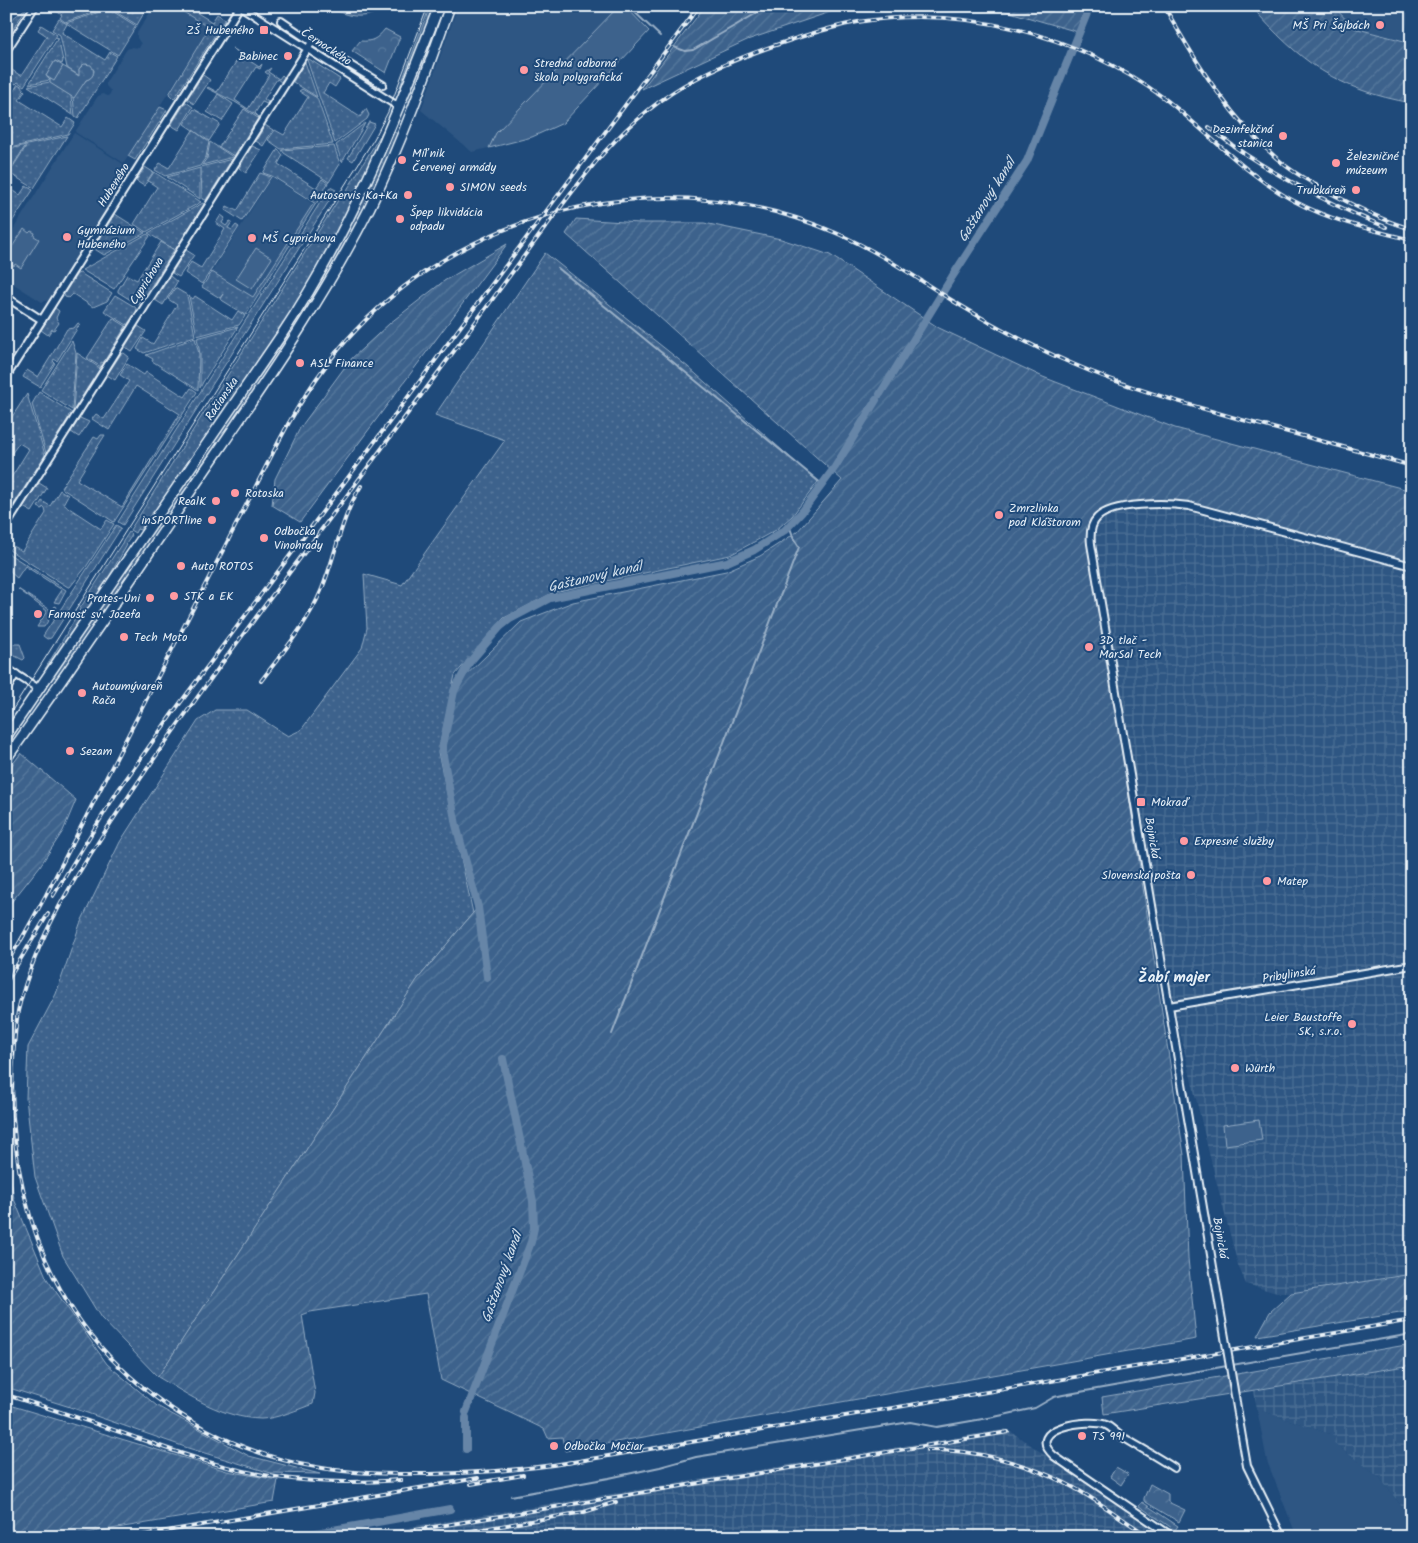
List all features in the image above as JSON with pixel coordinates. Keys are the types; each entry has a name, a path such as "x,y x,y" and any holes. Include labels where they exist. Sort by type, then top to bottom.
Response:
{"main road":[{"name":"Račianska","path":"6,737 292,318 330,255 354,209 399,107 439,6"},
{"name":"Račianska","path":"6,759 60,683 313,310 371,205 411,114 450,6"},
{"path":"399,107 411,114"},
{"path":"39,713 39,689 60,683"}],"street":[{"path":"6,51 35,6"},
{"name":"Černockého","path":"240,6 399,107"},
{"name":"Hubeného","path":"6,377 240,6"},
{"path":"281,21 383,85"},
{"name":"Cyprichova","path":"6,526 312,42"},
{"path":"6,297 42,320"},
{"name":"Bojnická","path":"1282,1537 1247,1466 1090,532 1097,518 1105,513 1131,506 1155,504 1189,506 1412,566"},
{"path":"6,668 39,689"},
{"path":"6,690 16,674"},
{"name":"Pribylinská","path":"1169,1006 1412,965"},
{"path":"1173,1537 1054,1456 1046,1446 1047,1439 1050,1432 1056,1429 1096,1423 1105,1424 1174,1468"}],"shaded area":[{"path":"154,6 174,6 209,28 124,163 75,132 98,96 103,94 108,96 110,94 111,91 106,86 106,82 127,49 132,47 139,48 141,44 137,38 137,33"},
{"name":"Stredná odborná škola polygrafická","path":"458,6 625,6 563,123 532,137 472,152 421,110"},
{"name":"MŠ Pri Šajbách","path":"1339,6 1412,6 1404,40 1354,28 1338,11"},
{"path":"74,133 131,169 49,300 42,302 6,279 6,241"},
{"path":"272,177 313,204 253,298 212,272"},
{"path":"1172,502 1412,564 1412,1274 1291,1293 1277,1293 1246,1284 1238,1265 1167,978 1089,536 1102,512"},
{"path":"1412,1365 1412,1520 1380,1478 1334,1443 1336,1436 1257,1409 1254,1391"},
{"path":"1257,1409 1336,1436 1334,1443 1380,1478 1412,1520 1412,1537 1297,1537 1267,1461"},
{"path":"1007,1429 1165,1537 348,1537"}],"green space":[{"path":"53,6 63,10 65,6 114,6 65,22 60,18 62,15 52,8"},
{"path":"118,6 148,6 137,25 111,9"},
{"path":"174,6 186,6 212,22 217,14 225,19 174,99 169,94 209,28"},
{"path":"329,6 387,6 373,14 358,16 343,13"},
{"path":"430,6 435,6 403,88 398,92"},
{"path":"443,6 446,6 414,96 406,102"},
{"path":"619,6 625,6 649,31 563,123 532,137 489,148 496,133"},
{"path":"705,6 860,6 839,9 747,40 642,89"},
{"path":"989,6 1093,6 1078,32"},
{"path":"1251,6 1333,6 1354,28 1412,43 1412,103 1362,90 1322,71 1286,43"},
{"path":"27,7 6,40 7,28 11,20"},
{"path":"109,9 136,26 118,55 66,23"},
{"path":"59,19 67,24 62,33 105,60 110,52 117,56 78,118 75,116 73,97 86,80 92,76 94,70 87,64 82,65 79,69 80,76 67,68 60,35 52,30"},
{"path":"41,25 57,35 24,86 18,82 16,84 7,79 12,70 21,76 47,36 38,30"},
{"path":"385,29 400,37 386,73 352,51 360,41 374,39"},
{"path":"58,38 62,64 55,61 46,76 50,80 29,84"},
{"path":"232,48 251,60 259,67 262,64 260,69 256,67 235,100 248,109 269,75 265,72 271,68 268,72 279,79 282,75 284,77 281,82 277,79 264,99 268,102 267,104 262,102 255,113 259,117 207,88 217,92 241,54"},
{"path":"309,59 340,79 335,87 329,83 323,93 360,117 366,109 369,115 367,119 335,143 307,60"},
{"path":"55,61 63,66 54,81 46,76"},
{"path":"305,62 317,97 293,82"},
{"path":"84,64 91,65 93,74 86,80 74,98 50,83 50,79 54,80 63,66 79,76 79,69"},
{"path":"203,75 210,80 194,104 187,99"},
{"path":"50,82 71,96 73,115 28,86"},
{"path":"18,84 25,91 19,100 62,127 68,118 75,123 68,134 6,149 6,94 10,97"},
{"path":"302,89 317,98 333,144 281,149 268,140 275,130 284,135 308,97 299,91"},
{"path":"218,94 233,104 222,121 207,112"},
{"path":"186,102 193,107 179,130 171,125"},
{"path":"160,107 167,110 135,160 128,156"},
{"path":"194,109 220,124 209,141 184,124"},
{"path":"244,109 258,118 234,156 219,147"},
{"path":"369,122 375,124 353,161 348,158"},
{"path":"365,123 363,127 342,162 336,145"},
{"path":"265,125 273,130 263,146 256,141"},
{"path":"384,129 386,130 344,220 325,256 295,305 221,416 152,514 140,530 137,529 135,533 130,530 342,194 344,195"},
{"path":"193,130 209,142 206,157 200,166 165,176 155,170 160,163 169,168"},
{"path":"394,132 398,134 371,196 339,258 281,352 56,678 53,676 334,255 366,193"},
{"path":"67,136 34,188 9,173 27,145"},
{"path":"210,142 233,157 202,165 207,158"},
{"path":"26,145 9,172 6,171 6,150"},
{"path":"252,146 261,150 246,173 239,168"},
{"path":"334,146 340,164 329,182 282,150"},
{"path":"278,149 283,155 278,164 316,188 322,179 328,183 316,204 272,176 263,173"},
{"path":"232,159 206,200 202,199 201,167"},
{"path":"145,167 153,172 144,186 136,181"},
{"path":"200,168 200,199 167,177"},
{"path":"154,172 201,202 146,232 134,224 157,187 148,181"},
{"path":"260,173 271,177 242,221 225,210 227,206 237,211"},
{"path":"6,186 20,195 26,186 33,190 6,231"},
{"path":"330,187 336,190 123,525 118,522"},
{"path":"203,203 175,250 148,233"},
{"path":"313,204 315,205 246,315 220,299 223,294 220,298 202,287 212,272 253,297"},
{"path":"115,214 145,233 104,255 93,248"},
{"path":"221,215 225,218 222,223 226,226 230,221 232,222 228,228 232,230 236,225 239,227 202,284 185,273 191,262 201,268 225,229 216,223"},
{"path":"576,219 640,223 704,223 781,239 830,255 939,328 1043,377 1175,428 1412,491 1412,564 1172,502 1102,512 1089,536 1184,1155 1188,1258 1196,1339 565,1451 562,1437 548,1438 544,1429 441,1380 426,1294 310,1312 302,1315 315,1393 313,1404 280,1416 261,1419 233,1415 207,1405 158,1377 417,980 478,907 456,825 442,750 455,686 521,622 573,602 726,571 760,556 797,532 842,480 566,234"},
{"path":"24,229 29,233 31,231 35,233 34,236 39,239 21,268 15,264 14,266 10,264 11,262 6,259 6,256"},
{"path":"147,234 150,236 114,289 82,270"},
{"path":"161,242 174,250 142,301 140,301 140,304 137,304 118,292 118,290 127,275 137,280"},
{"path":"507,244 300,522 272,505 275,479 300,428 350,360 390,323 444,281"},
{"path":"256,248 272,258 252,289 236,279"},
{"path":"186,250 194,255 179,277 172,273"},
{"path":"545,253 688,367 818,482 792,516 776,530 730,555 554,592 504,618 455,675 438,752 473,913 417,980 158,1377 101,1318 63,1256 35,1177 26,1098 28,1047 56,994 80,924 120,842 198,721 215,710 247,710 288,736 301,730 362,648 367,628 364,574 402,585 505,440 435,415"},
{"path":"80,273 112,293 107,301 93,307 73,294 69,298 65,297 64,294 77,274"},
{"path":"170,276 177,282 163,305 155,300"},
{"path":"175,288 187,295 195,336 144,353 137,349 143,338 153,344 177,305 168,299"},
{"path":"115,295 137,310 127,325 104,311"},
{"path":"189,296 193,299 195,296 232,320 238,311 245,316 239,325 197,336"},
{"path":"55,308 59,311 56,318 59,323 48,335 41,330"},
{"path":"113,318 126,326 103,363 101,362 101,367 87,358"},
{"path":"78,323 80,324 57,361 54,359 55,363 40,387 23,377 27,370 38,377 67,329 74,328"},
{"path":"138,326 146,331 132,352 125,347"},
{"path":"238,327 200,388 200,354 197,338"},
{"path":"195,338 199,354 198,390 152,361 153,359 146,355"},
{"path":"72,341 76,353 72,410 41,390"},
{"path":"77,353 100,368 73,411"},
{"path":"124,353 129,357 115,380 107,375 121,354"},
{"path":"127,364 144,375 146,372 185,397 191,388 197,392 114,522 61,488 94,437 98,439 101,435 105,435 77,480 122,507 180,414 136,386 109,430 92,419 96,414 104,419 129,381 120,375"},
{"path":"39,392 72,413 68,416 46,453 32,404"},
{"path":"27,394 45,455 12,507 7,504 6,506 6,486 29,449 19,443 6,461 6,426"},
{"path":"80,418 89,422 79,437 71,432"},
{"path":"39,483 47,488 32,512 23,507"},
{"path":"60,490 68,495 63,504 101,529 107,520 114,524 86,567 70,587 9,550 12,546 22,551 46,513 43,507 42,509 38,507 42,501 50,506"},
{"path":"116,525 121,528 51,638 47,639 43,636"},
{"path":"129,532 132,535 103,587 45,669 79,610"},
{"path":"6,552 66,590 59,603 54,602 62,590 25,566 17,578 14,576 8,567"},
{"path":"18,589 52,611 55,606 57,607 44,627 37,627 47,611"},
{"path":"10,644 20,644 25,658 23,660 9,653"},
{"path":"21,753 76,800 63,831 40,866 6,909 6,773"},
{"path":"1259,1120 1262,1140 1225,1145 1223,1125"},
{"path":"6,1147 14,1199 47,1279 107,1364 157,1406 249,1456 320,1474 271,1473 188,1448 6,1387"},
{"path":"1412,1274 1412,1311 1257,1336 1270,1312 1291,1293"},
{"path":"1412,1344 1412,1365 1104,1414 1102,1397"},
{"path":"6,1404 227,1471 278,1480 274,1502 63,1537 6,1537"},
{"path":"1116,1467 1128,1474 1121,1485 1110,1477"},
{"path":"1150,1484 1168,1494 1168,1502 1185,1510 1179,1522 1144,1501"},
{"path":"1142,1502 1178,1526 1175,1530 1139,1506"}],"waterway":[{"path":"628,6 660,36"},
{"path":"674,47 685,51 693,50 769,6"},
{"name":"Gaštanový kanál","path":"880,394 952,277 1027,161 1090,6"},
{"path":"558,268 822,484"},
{"name":"Gaštanový kanál","path":"487,977 478,907 456,825 442,750 454,691 469,663 500,627 510,619 550,598 727,562 754,550 785,530 802,512 835,467 876,400"},
{"path":"612,1034 799,547 789,525"},
{"name":"Gaštanový kanál","path":"466,1412 531,1242 534,1228 533,1201 503,1059"},
{"path":"1232,1365 1412,1334"},
{"path":"511,1496 609,1478 696,1457 910,1422 937,1427 994,1417 1035,1408 1054,1397 1063,1395 1227,1366"},
{"name":"Gaštanový kanál","path":"466,1418 466,1449"},
{"name":"Gaštanový kanál","path":"294,1537 450,1509"}],"tram line":[{"path":"6,720 374,139 388,112 428,6"}],"railway":[{"path":"53,896 117,792 172,714 699,6"},
{"path":"1164,6 1203,71 1218,92 1249,131 1267,149 1286,166 1320,188 1376,216 1412,229"},
{"path":"572,1462 501,1471 448,1474 372,1473 316,1467 258,1452 203,1428 153,1396 130,1377 109,1356 80,1320 56,1281 38,1239 24,1195 16,1150 13,1104 13,1057 18,1011 26,982 48,927 77,875 148,768 239,640 595,163 638,118 660,101 683,86 733,61 808,35 858,22 898,18 938,18 978,22 1018,30 1057,41 1094,57 1130,76 1164,98 1242,166 1294,201 1322,214 1366,229 1412,240"},
{"path":"1209,127 1247,156 1288,180 1342,208 1386,227"},
{"path":"21,940 46,895 279,441 313,383 356,330 405,286 460,251 519,224 581,207 645,199 709,200 774,212 852,240 997,326 1042,350 1095,373 1183,403 1412,466"},
{"path":"261,681 309,615 326,578 348,511 361,486"},
{"path":"6,983 48,914"},
{"path":"6,964 24,935"},
{"path":"567,1463 1412,1320"},
{"path":"6,1395 190,1456 241,1470 276,1477 322,1481 401,1480"},
{"path":"373,1537 1008,1432"},
{"path":"927,1450 979,1454 1031,1468 1063,1482 1097,1501 1150,1537"},
{"path":"471,1484 523,1475"},
{"path":"131,1537 478,1478"},
{"path":"435,1537 584,1512 616,1502"}],"place":[{"name":"MŠ Pri Šajbách","path":"1380,25"},
{"name":"ZŠ Hubeného","path":"264,30"},
{"name":"Babinec","path":"288,56"},
{"name":"Stredná odborná škola polygrafická","path":"524,70"},
{"name":"Dezinfekčná stanica","path":"1283,136"},
{"name":"Míľnik Červenej armády","path":"402,160"},
{"name":"Železničné múzeum","path":"1336,163"},
{"name":"SIMON seeds","path":"450,187"},
{"name":"Trubkáreň","path":"1356,190"},
{"name":"Autoservis Ka+Ka","path":"408,195"},
{"name":"Špep likvidácia odpadu","path":"400,219"},
{"name":"Gymnázium Hubeného","path":"67,237"},
{"name":"MŠ Cyprichova","path":"252,238"},
{"name":"ASL Finance","path":"300,363"},
{"name":"Rotoska","path":"235,493"},
{"name":"RealK","path":"216,501"},
{"name":"Zmrzlinka pod Kláštorom","path":"999,515"},
{"name":"inSPORTline","path":"212,520"},
{"name":"Odbočka Vinohrady","path":"264,538"},
{"name":"Auto ROTOS","path":"181,566"},
{"name":"STK a EK","path":"174,596"},
{"name":"Protes-Uni","path":"150,598"},
{"name":"Farnosť sv. Jozefa","path":"38,614"},
{"name":"Tech Moto","path":"124,637"},
{"name":"3D tlač - MarSal Tech","path":"1089,647"},
{"name":"Autoumývareň Rača","path":"82,693"},
{"name":"Sezam","path":"70,751"},
{"name":"Mokraď","path":"1141,802"},
{"name":"Expresné služby","path":"1184,841"},
{"name":"Slovenská pošta","path":"1191,875"},
{"name":"Matep","path":"1267,881"},
{"name":"Leier Baustoffe SK, s.r.o.","path":"1352,1024"},
{"name":"Würth","path":"1235,1068"},
{"name":"TS 991","path":"1082,1436"},
{"name":"Odbočka Močiar","path":"554,1446"}],"district":[{"name":"Žabí majer","path":"1174,978"}]}
